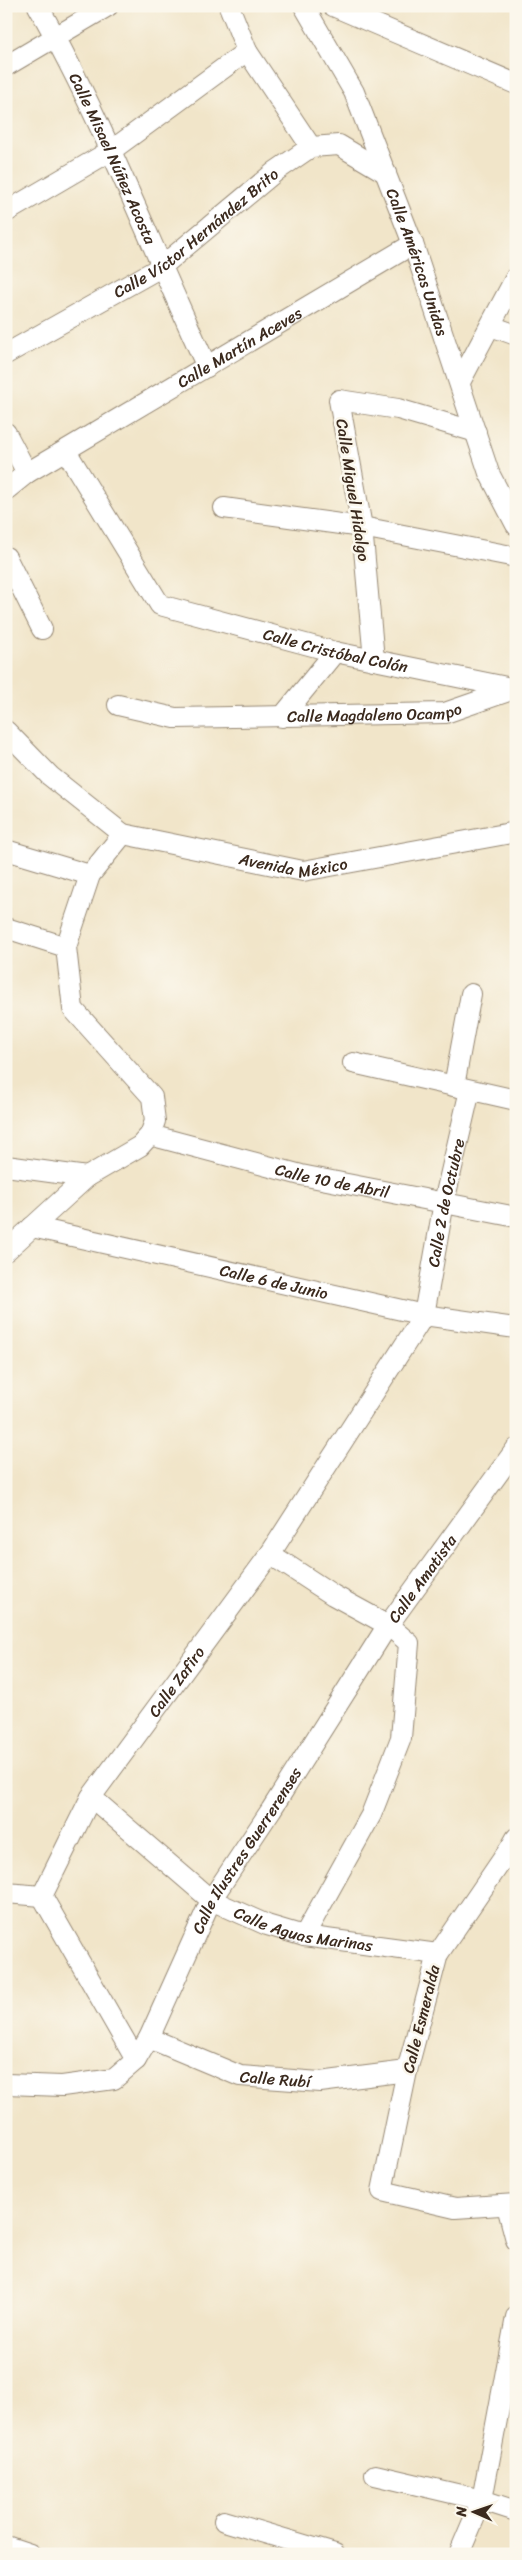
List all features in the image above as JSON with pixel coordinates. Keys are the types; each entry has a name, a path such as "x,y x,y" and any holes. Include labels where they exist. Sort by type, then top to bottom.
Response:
{"street":[{"name":"Calle Misael Núñez Acosta","path":"38,6 112,150 160,267 207,367"},
{"path":"6,66 108,6"},
{"path":"229,6 248,51 311,147 339,145 386,173"},
{"name":"Calle Américas Unidas","path":"304,6 354,92 413,244 489,473 516,525"},
{"path":"333,6 516,84"},
{"path":"6,212 112,150 248,51"},
{"name":"Calle Víctor Hernández Brito","path":"6,354 160,267 276,171 311,147"},
{"name":"Calle Martín Aceves","path":"6,490 26,473 413,244"},
{"path":"460,382 516,276"},
{"path":"491,326 516,335"},
{"name":"Calle Miguel Hidalgo","path":"374,660 362,527 339,400 398,410 476,432"},
{"path":"6,433 26,473"},
{"name":"Calle Cristóbal Colón","path":"66,451 160,604 335,652 516,689"},
{"path":"224,508 362,527 516,557"},
{"path":"6,557 42,629"},
{"name":"Calle Magdaleno Ocampo","path":"282,717 335,652"},
{"name":"Calle Magdaleno Ocampo","path":"282,717 445,714 516,689"},
{"path":"118,705 175,718 282,717"},
{"path":"6,731 50,776 123,834 90,876 66,947 73,1009 152,1097 155,1121 150,1135 140,1146 88,1177 6,1251"},
{"name":"Avenida México","path":"123,834 303,871 516,832"},
{"path":"6,850 90,876"},
{"path":"6,928 66,947"},
{"name":"Calle 2 de Octubre","path":"424,1315 462,1088 471,994"},
{"path":"352,1063 516,1100"},
{"name":"Calle 10 de Abril","path":"150,1135 301,1175 516,1217"},
{"path":"6,1166 88,1177"},
{"name":"Calle 6 de Junio","path":"32,1227 424,1315 516,1328"},
{"name":"Calle Zafiro","path":"42,1896 91,1797 270,1554 424,1315"},
{"name":"Calle Amatista","path":"304,1936 370,1815 401,1738 409,1643 388,1625 516,1449"},
{"path":"270,1554 333,1595 388,1625"},
{"name":"Calle Ilustres Guerrerenses","path":"6,2084 62,2086 114,2079 136,2060 149,2038 211,1900 388,1625"},
{"name":"Calle Aguas Marinas","path":"91,1797 211,1900 267,1925 304,1936 438,1954"},
{"name":"Calle Esmeralda","path":"512,2205 455,2208 382,2191 407,2071 438,1954 516,1838"},
{"path":"11,1898 42,1896 136,2060"},
{"name":"Calle Rubí","path":"149,2038 240,2076 320,2082 407,2071"},
{"path":"512,2205 516,2240"},
{"path":"459,2554 482,2500 515,2324"},
{"path":"375,2475 482,2500 516,2511"},
{"path":"224,2521 335,2554"},
{"path":"6,2546 30,2554"}]}
